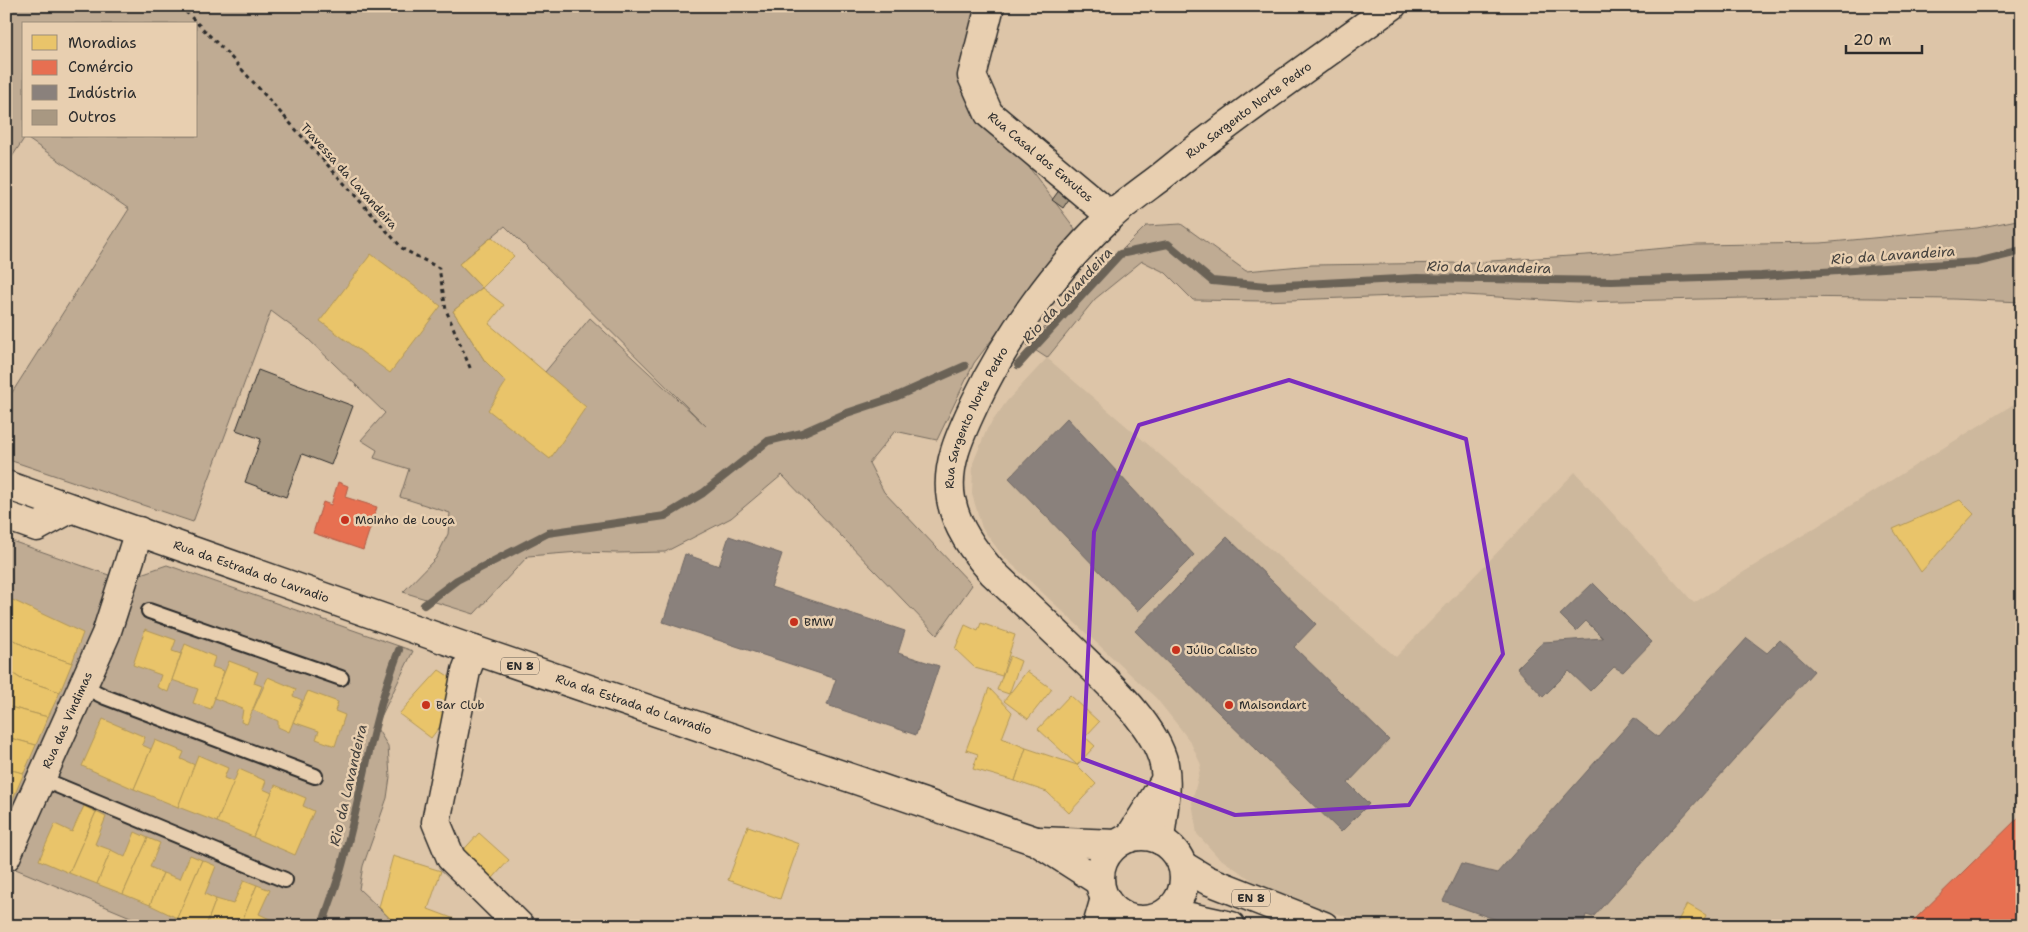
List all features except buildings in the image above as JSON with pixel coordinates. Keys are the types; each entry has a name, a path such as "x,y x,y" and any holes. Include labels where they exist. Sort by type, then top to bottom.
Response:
{"street":[{"name":"Rua Casal dos Enxutos","path":"990,6 972,76 989,114 1111,216"},
{"name":"Rua Sargento Norte Pedro","path":"1160,840 1166,781 1164,764 1157,745 1146,727 1102,677 992,572 975,552 955,514 951,498 950,476 954,453 980,392 999,358 1056,278 1084,244 1111,216 1195,148 1392,6"},
{"name":"Rua da Estrada do Lavradio","path":"6,484 474,650 1036,841 1102,890 1113,909 1133,923 1148,920 1167,912"},
{"path":"6,516 37,527 72,508"},
{"name":"Rua das Vindimas","path":"6,857 106,634 139,531"},
{"path":"474,650 466,671 436,822 451,858 520,926"},
{"path":"1097,926 1102,890 1101,868 1107,854 1123,841 1166,781"},
{"name":"Rua da Estrada do Lavradio","path":"1036,841 1123,841 1139,836 1160,840"},
{"name":"EN 8","path":"1160,840 1177,855 1182,865 1206,880 1324,926"},
{"path":"1182,865 1182,890 1176,902 1167,912 1231,926"}],"lane":[{"path":"149,611 341,678"},
{"path":"83,686 106,697 315,776"},
{"path":"42,778 284,880"}],"path":[{"name":"Travessa da Lavandeira","path":"180,6 196,22"},
{"name":"Travessa da Lavandeira","path":"198,24 228,54 403,249 439,268 446,310 471,370"}],"highlighted area":[{"path":"1289,380 1466,439 1503,654 1409,805 1235,815 1083,759 1094,532 1139,425"}],"shaded area":[{"path":"6,6 990,6 972,76 989,114 1076,230 974,363 937,440 895,431 869,463 884,492 972,585 937,635 782,475 731,518 665,552 579,552 528,556 474,614 403,592 436,558 448,534 450,513 400,497 409,469 374,458 377,450 361,440 385,413 306,337 271,311 193,522 6,459 6,402 129,209 26,138 198,138 198,22 22,22 22,138 24,138 6,166","holes":["505,226 706,426 590,318 545,372 506,382 485,361 453,311 482,288 459,264"]},
{"path":"2022,219 2022,302 1953,299 1787,297 1577,302 1450,294 1263,301 1193,300 1166,273 1142,261 1095,299 1047,358 1027,345 1146,226 1181,224 1246,271 1312,265 1459,263 1602,254 1697,245 1821,243 1977,228"},
{"path":"1047,358 1396,657 1575,472 1694,603 2022,399 2022,926 1374,926 1342,915 1278,898 1218,857 1197,834 1192,802 1201,765 1191,743 1156,698 1002,555 982,528 972,494 973,463 987,429 1007,401"},
{"path":"6,539 123,580 167,565 413,651 376,727 388,746 390,777 387,798 363,866 359,889 398,926 152,926 6,865"}],"waterway":[{"name":"Rio da Lavandeira","path":"1018,365 1120,254 1168,244 1212,281 1267,286 1417,278 1612,281 1761,276 1977,262 2022,251"},
{"name":"Rio da Lavandeira","path":"424,605 457,580 548,533 665,516 703,493 768,441 802,433 847,413 895,397 965,366"},
{"name":"Rio da Lavandeira","path":"322,926 346,850 380,706 399,650"}],"place":[{"name":"Moinho de Louça","path":"345,520"},
{"name":"BMW","path":"794,622"},
{"name":"Júlio Calisto","path":"1176,650"},
{"name":"Bar Club","path":"426,705"},
{"name":"Maisondart","path":"1229,705"}]}
